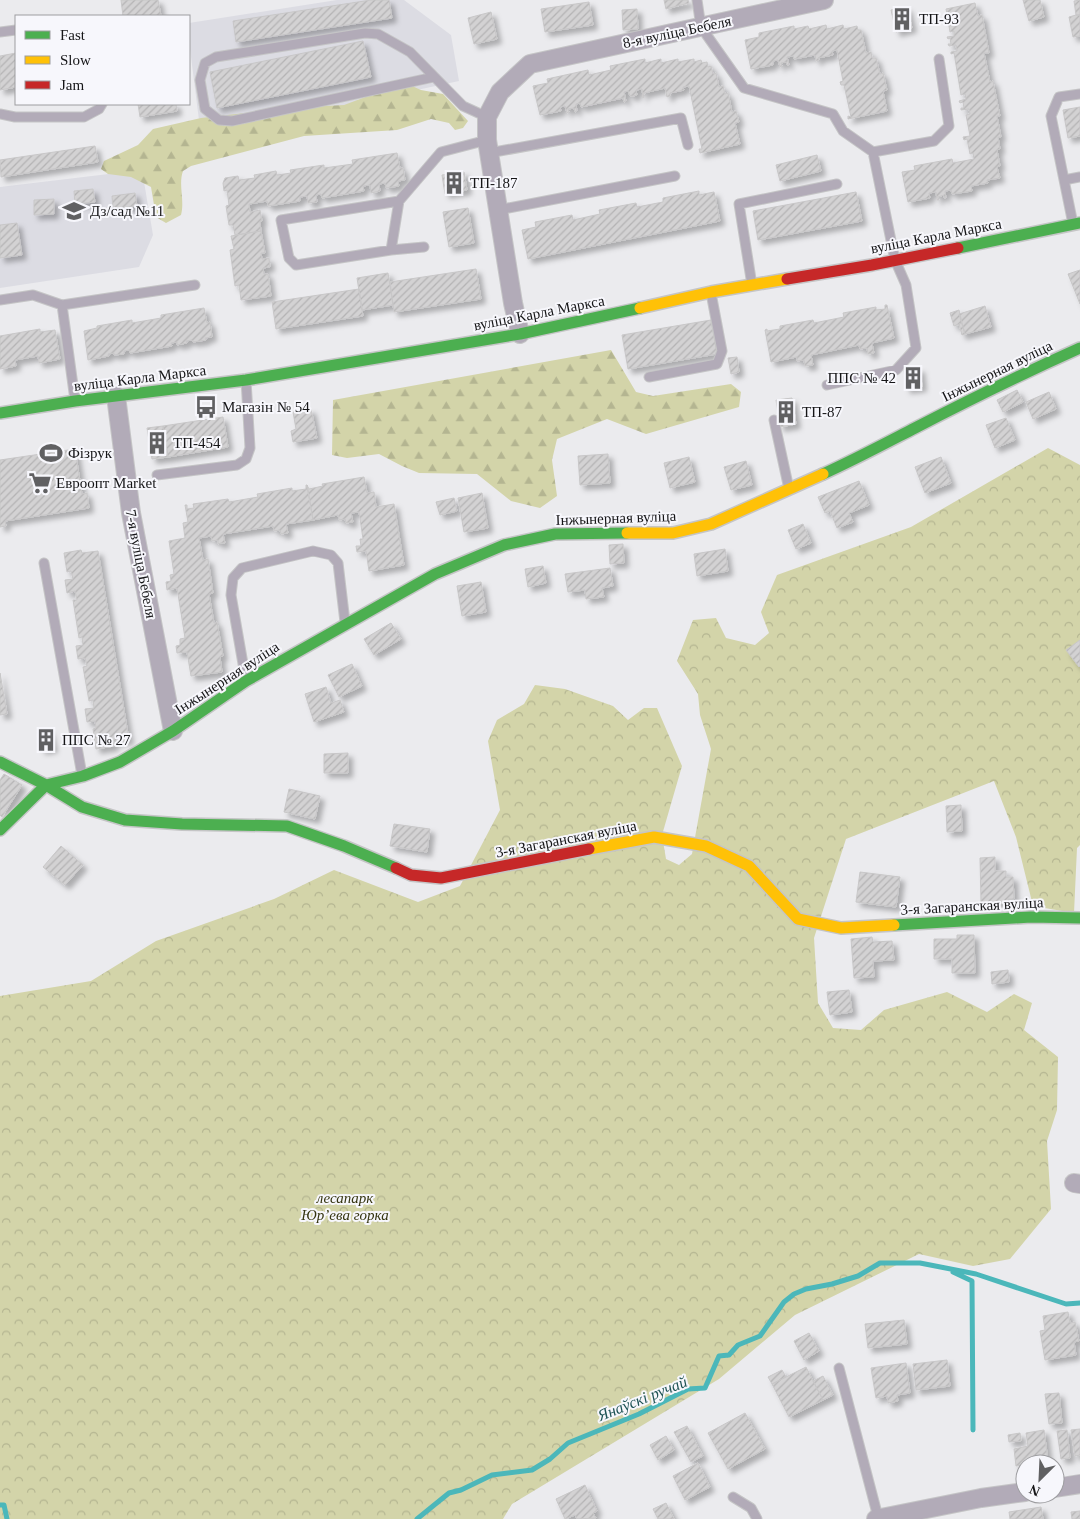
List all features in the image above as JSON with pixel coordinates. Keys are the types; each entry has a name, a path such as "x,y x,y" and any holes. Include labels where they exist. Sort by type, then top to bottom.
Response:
{"street":[{"name":"8-я вуліца Бебеля","path":"487,118 500,92 530,64 824,0"},
{"path":"487,118 488,146 513,303 520,334"},
{"name":"вуліца Карла Маркса","path":"0,413 75,401 246,380 520,334 711,292 895,260 1076,223"},
{"name":"Інжынерная вуліца","path":"46,785 82,776 120,762 173,731 246,681 435,574 504,545 555,534 673,533 711,524 866,456 915,428 1033,369 1080,348"},
{"name":"7-я вуліца Бебеля","path":"116,396 131,513 173,731"},
{"path":"0,762 46,785 0,830"},
{"name":"3-я Загаранская вуліца","path":"46,785 82,807 125,820 182,824 287,826 344,846 410,875 441,878 654,837 706,846 749,866 798,919 841,928 1031,917 1080,918"},
{"path":"1065,1486 1080,1484"},
{"path":"877,1518 1015,1493"}],"lane":[{"path":"697,0 702,27 744,88 833,114 843,131 873,152 895,260 906,285 916,348 896,370 827,385"},
{"path":"0,32 15,30"},
{"path":"434,77 232,121 220,120 205,109 200,80 204,63 216,57 365,33 378,34 410,52 463,106 487,118"},
{"path":"873,152 934,141 949,126 939,59"},
{"path":"1076,223 1064,180 1051,116 1059,97 1080,94"},
{"path":"0,114 15,117 84,117 99,109 101,105"},
{"path":"391,250 399,201 441,152 681,118 688,145"},
{"path":"498,210 674,176"},
{"path":"1064,180 1080,178"},
{"path":"752,285 739,204 837,184"},
{"path":"399,201 282,220 289,258 296,265 391,250 424,247"},
{"path":"0,300 33,295 62,305 195,285"},
{"path":"649,377 717,364 722,351 717,314 711,292"},
{"path":"62,305 75,401"},
{"path":"157,475 237,465 246,460 250,448 246,380"},
{"path":"774,420 789,489"},
{"path":"246,681 231,595 233,578 242,568 313,551 331,555 338,563 345,624"},
{"path":"44,563 82,776"},
{"path":"838,1368 877,1518"},
{"path":"733,1497 751,1508 757,1519"}],"shaded area":[{"path":"337,0 404,0 451,35 459,81 201,136 190,49 190,23"},
{"name":"Дз/сад №11","path":"142,170 153,235 139,267 0,288 0,187"}],"green space":[{"path":"412,86 421,90 443,94 468,121 463,128 455,130 449,123 431,119 397,130 304,136 191,166 183,171 181,215 166,223 156,217 151,187 131,177 108,174 101,169 104,161 138,145 153,129 201,118 290,108 344,105 379,92"},
{"path":"611,350 636,392 653,396 731,384 741,392 739,407 646,434 607,419 557,439 552,460 557,496 540,508 511,501 477,474 419,473 379,454 347,458 332,455 333,400"},
{"name":"лесапарк Юрʼева горка","path":"1048,448 1080,465 1080,845 1077,848 1074,913 1033,906 1016,837 994,781 846,839 814,938 818,1003 833,1028 861,1030 884,1010 947,992 987,1012 1014,994 1032,1003 1024,1030 1058,1057 1057,1110 1047,1141 1051,1209 1010,1259 973,1266 919,1254 795,1315 719,1379 512,1504 503,1519 0,1519 0,996 91,981 156,941 274,899 334,870 418,902 460,886 500,810 488,741 497,720 524,704 535,685 565,689 613,706 628,720 644,708 657,708 682,766 662,835 666,859 679,865 692,854 711,749 700,715 698,694 677,661 693,620 716,618 726,638 755,645 769,633 761,612 777,575 911,527"}],"building":[{"path":"121,0 158,0 161,15 123,15"},
{"path":"371,0 389,0 392,18 236,42 233,21"},
{"path":"664,0 688,0 689,3 666,9"},
{"path":"1023,0 1040,0 1044,17 1029,21"},
{"path":"1080,0 1080,15 1076,15 1074,1"},
{"path":"589,2 593,25 545,32 541,9"},
{"path":"975,3 978,16 982,15 989,53 984,53 990,82 993,81 1000,116 997,116 1001,137 998,137 1000,149 997,150 1000,166 997,167 1000,178 987,180 988,183 971,186 972,191 952,194 951,190 945,191 946,198 944,198 944,195 938,197 939,200 937,200 936,192 929,193 930,198 908,202 902,172 915,170 914,166 952,159 953,163 974,159 973,153 970,154 967,139 964,140 963,137 970,136 966,115 970,114 969,109 961,110 961,108 964,108 963,102 960,103 959,101 966,99 965,94 961,95 954,53 951,54 951,52 957,51 956,45 949,46 948,44 951,44 950,38 948,39 947,37 954,36 954,31 950,32 946,9"},
{"name":"ТП-93","path":"907,7 912,28 896,32 891,10"},
{"path":"637,9 638,29 623,30 622,10"},
{"path":"491,12 497,39 474,44 468,18"},
{"path":"1080,15 1080,36 1073,37 1069,17"},
{"path":"826,25 827,29 843,25 844,29 857,26 858,30 861,30 866,53 871,52 872,58 876,58 880,74 883,73 887,90 883,91 887,111 848,119 848,116 851,117 844,85 841,85 840,82 843,81 837,50 832,51 833,55 818,58 819,60 816,61 815,55 794,59 793,56 787,57 789,65 786,62 781,63 782,66 780,67 778,60 773,61 773,65 751,69 745,40 759,37 759,33 794,26 794,29 808,26 809,29"},
{"path":"363,41 371,77 217,108 210,72"},
{"path":"15,53 15,87 0,90 0,56"},
{"path":"645,59 645,63 661,59 661,63 678,59 678,62 694,59 694,62 701,60 702,63 707,62 708,67 711,66 713,74 716,73 719,87 723,86 725,94 728,93 732,112 736,111 739,122 735,123 740,144 700,153 699,149 702,149 689,86 683,87 684,90 670,93 670,96 667,97 665,88 644,93 643,98 642,89 636,90 637,95 633,96 630,96 628,91 624,92 626,101 624,102 623,98 581,107 580,103 576,104 577,111 575,112 574,108 568,109 569,112 567,113 565,106 560,107 561,111 540,115 533,86 548,83 547,79 588,70 589,75 611,70 610,66"},
{"path":"138,105 176,105 177,111 140,117"},
{"path":"1080,107 1080,136 1068,138 1063,110"},
{"path":"95,146 98,162 1,177 0,160"},
{"path":"397,153 405,180 398,181 399,186 386,188 385,183 379,184 380,191 371,193 370,185 363,186 364,191 322,198 321,194 316,195 317,202 308,203 307,196 300,197 300,201 268,206 267,201 249,204 250,212 260,210 261,231 235,235 233,225 229,225 226,206 229,205 227,190 224,191 223,183 225,178 238,176 239,180 255,178 254,175 276,171 277,175 291,173 290,170 324,165 324,168 353,164 352,160"},
{"path":"817,155 821,171 780,181 776,165"},
{"name":"ТП-187","path":"464,172 467,190 445,194 442,175"},
{"path":"93,189 95,202 75,204 74,191"},
{"path":"699,191 699,195 714,192 720,221 528,259 522,230 536,227 535,222 572,215 573,220 600,214 599,210 636,203 637,207 663,202 663,198"},
{"path":"856,192 862,221 758,240 753,211"},
{"path":"135,193 137,206 113,209 112,196"},
{"path":"54,199 54,214 34,215 34,200"},
{"path":"468,208 474,243 449,247 443,212"},
{"path":"17,223 22,255 0,258 0,225"},
{"path":"261,231 265,253 261,253 262,259 269,258 270,267 263,268 264,274 268,274 271,296 241,300 239,285 235,286 230,250 234,249 231,236"},
{"path":"476,269 481,299 394,312 390,282"},
{"path":"1080,270 1080,304 1068,274"},
{"path":"388,273 393,305 362,310 357,278"},
{"path":"359,289 363,316 276,329 272,302"},
{"path":"885,305 887,305 894,338 872,343 874,353 868,354 867,348 860,349 859,345 811,355 813,365 805,366 804,360 797,361 797,357 771,362 765,330 767,329 767,331 780,329 780,326 813,320 814,323 844,317 843,313 876,307 876,310 885,309"},
{"path":"985,306 991,327 965,334 959,314"},
{"path":"204,308 207,323 210,322 212,337 205,338 206,340 186,341 187,343 177,345 177,342 171,343 172,346 130,353 129,350 124,351 124,354 108,354 109,356 88,360 84,331 97,328 97,326 132,320 132,323 161,318 161,315"},
{"path":"959,310 962,323 954,326 950,313"},
{"path":"711,320 717,354 628,369 622,335"},
{"path":"962,323 965,334 962,335 959,324"},
{"path":"40,329 40,332 55,330 60,359 39,363 38,356 15,360 16,366 0,369 0,336"},
{"path":"737,357 739,372 731,374 728,358"},
{"name":"ППС № 42","path":"920,368 922,387 906,389 904,370"},
{"path":"1017,390 1023,402 1003,412 997,400"},
{"path":"1049,392 1056,409 1033,419 1026,402"},
{"name":"ТП-87","path":"792,398 796,424 780,427 776,400"},
{"path":"311,409 317,438 293,442 291,431 296,429 293,412"},
{"path":"223,417 228,447 168,457 163,426"},
{"path":"1006,418 1015,440 995,448 986,425"},
{"name":"ТП-454","path":"163,426 168,457 152,459 147,428"},
{"name":"Евроопт Market","path":"75,449 82,494 87,493 89,508 5,521 6,526 0,527 0,460"},
{"path":"608,454 610,483 580,485 578,456"},
{"path":"689,457 695,482 670,488 664,463"},
{"path":"941,457 951,483 925,493 915,467"},
{"path":"746,461 752,485 731,490 724,467"},
{"path":"364,477 367,493 374,492 376,507 394,504 404,565 369,571 366,551 357,552 356,546 361,546 360,539 363,539 359,512 351,513 353,522 346,523 345,519 339,520 338,515 313,520 307,485 309,489 323,486 322,484"},
{"path":"859,481 869,505 849,513 853,522 837,528 830,511 825,513 818,497"},
{"path":"306,485 313,520 286,524 288,533 281,534 280,530 274,531 273,526 223,534 225,543 218,544 218,540 212,541 211,536 199,538 203,560 208,559 213,593 209,594 214,623 217,622 223,656 220,657 222,672 191,676 187,652 177,653 176,646 180,645 180,639 185,638 177,588 167,590 166,582 171,581 170,575 174,574 169,541 185,538 183,523 188,522 185,505 187,505 187,509 194,508 193,504 228,499 229,502 258,497 257,494 292,488 292,491 306,489"},
{"path":"482,493 488,528 464,532 458,498"},
{"path":"454,498 457,511 440,515 436,502"},
{"path":"803,524 811,543 796,549 788,530"},
{"path":"623,544 624,563 610,564 609,545"},
{"path":"725,549 728,571 697,576 694,554"},
{"path":"81,550 82,553 98,551 129,740 113,742 114,746 96,749 93,729 96,728 95,721 87,722 85,709 94,708 93,700 89,701 83,667 87,666 85,658 78,659 76,646 83,645 82,637 79,638 73,600 77,600 75,591 67,593 65,580 73,579 71,571 67,572 64,553"},
{"path":"543,566 546,583 528,587 525,569"},
{"path":"610,568 613,586 602,588 604,597 586,599 585,590 568,592 565,574"},
{"path":"481,582 486,612 462,616 457,586"},
{"path":"391,623 401,639 374,655 364,639"},
{"path":"1080,640 1080,666 1079,667 1066,650"},
{"path":"352,664 362,686 339,697 328,675"},
{"path":"0,673 7,714 0,715"},
{"path":"326,687 331,703 340,700 344,712 314,722 305,694"},
{"name":"ППС № 27","path":"49,730 53,748 41,750 38,732"},
{"path":"348,753 348,773 324,773 324,754"},
{"path":"4,774 22,785 2,817 0,815 0,780"},
{"path":"289,789 320,796 315,819 284,812"},
{"path":"961,805 962,831 947,832 946,806"},
{"path":"394,824 430,829 427,852 390,846"},
{"path":"61,846 83,865 65,885 43,867"},
{"path":"995,857 995,871 1006,871 1006,877 1013,877 1014,899 1008,899 1008,902 981,903 980,858"},
{"path":"860,872 900,877 896,907 856,902"},
{"path":"957,935 974,935 975,973 952,973 952,959 934,959 934,939 957,939"},
{"path":"872,937 873,942 892,941 894,960 873,961 874,977 854,978 851,939"},
{"path":"1008,970 1009,982 992,984 991,972"},
{"path":"849,990 852,1012 830,1015 827,992"},
{"path":"1068,1312 1070,1323 1075,1322 1079,1341 1074,1342 1076,1355 1045,1360 1040,1331 1045,1330 1043,1316"},
{"path":"904,1320 907,1344 868,1348 865,1324"},
{"path":"809,1333 819,1351 804,1360 794,1341"},
{"path":"947,1360 950,1386 916,1390 913,1364"},
{"path":"906,1363 910,1393 897,1395 898,1401 888,1403 887,1396 876,1398 871,1368"},
{"path":"806,1367 823,1400 789,1417 772,1384"},
{"path":"782,1370 786,1377 772,1384 768,1377"},
{"path":"823,1376 833,1395 823,1400 813,1381"},
{"path":"1059,1393 1062,1423 1049,1424 1045,1394"},
{"path":"745,1413 765,1449 728,1469 708,1433"},
{"path":"687,1426 703,1456 691,1462 674,1432"},
{"path":"1080,1429 1080,1455 1075,1456 1071,1430"},
{"path":"1044,1430 1047,1454 1015,1454 1015,1458 1014,1449 1028,1446 1026,1433"},
{"path":"1067,1430 1070,1458 1065,1459 1065,1454 1060,1454 1057,1431"},
{"path":"1020,1433 1021,1441 1009,1442 1008,1435"},
{"path":"666,1436 674,1450 658,1460 650,1445"},
{"path":"698,1463 710,1487 685,1500 673,1476"},
{"path":"585,1485 597,1511 593,1513 596,1518 577,1519 575,1515 565,1519 556,1499"},
{"path":"666,1503 674,1519 658,1519 653,1509"},
{"path":"1041,1507 1043,1519 1010,1519 1009,1512"},
{"path":"1080,1511 1080,1519 1072,1519 1071,1512"}],"waterway":[{"name":"Янаўскі ручай","path":"417,1519 449,1493 461,1490 492,1475 532,1470 550,1459 568,1443 639,1414 688,1389 705,1388 719,1356 729,1355 738,1345 760,1336 784,1302 794,1294 806,1289 858,1276 880,1263 920,1263 976,1274 1066,1304 1080,1303"},
{"path":"953,1272 972,1281 973,1430"},
{"name":"Янаўскі ручай","path":"0,1505 4,1505 7,1519"}],"traffic: fast":[{"path":"958,248 1080,223"},
{"path":"0,413 75,401 246,380 520,334 640,308"},
{"path":"823,474 997,387 1080,348"},
{"path":"0,762 46,785 83,776 120,762 173,731 246,681 435,574 504,545 555,534 627,533"},
{"path":"0,830 46,785 82,807 125,820 182,824 287,826 344,846 396,868"},
{"path":"894,925 1031,917 1080,918"}],"traffic: slow":[{"path":"640,308 711,292 787,279"},
{"path":"627,533 673,533 711,524 823,474"},
{"path":"589,849 654,837 706,846 749,866 798,919 841,928 894,925"}],"traffic: jam":[{"path":"787,279 958,248"},
{"path":"396,868 411,875 441,878 589,849"}],"place":[{"name":"ТП-93","path":"902,19"},
{"name":"ТП-187","path":"454,183"},
{"name":"Дз/сад №11","path":"74,211"},
{"name":"ППС № 42","path":"913,378"},
{"name":"Магазін № 54","path":"206,407"},
{"name":"ТП-87","path":"786,412"},
{"name":"ТП-454","path":"157,443"},
{"name":"Фізрук","path":"51,453"},
{"name":"Евроопт Market","path":"40,483"},
{"name":"ППС № 27","path":"46,740"}]}
